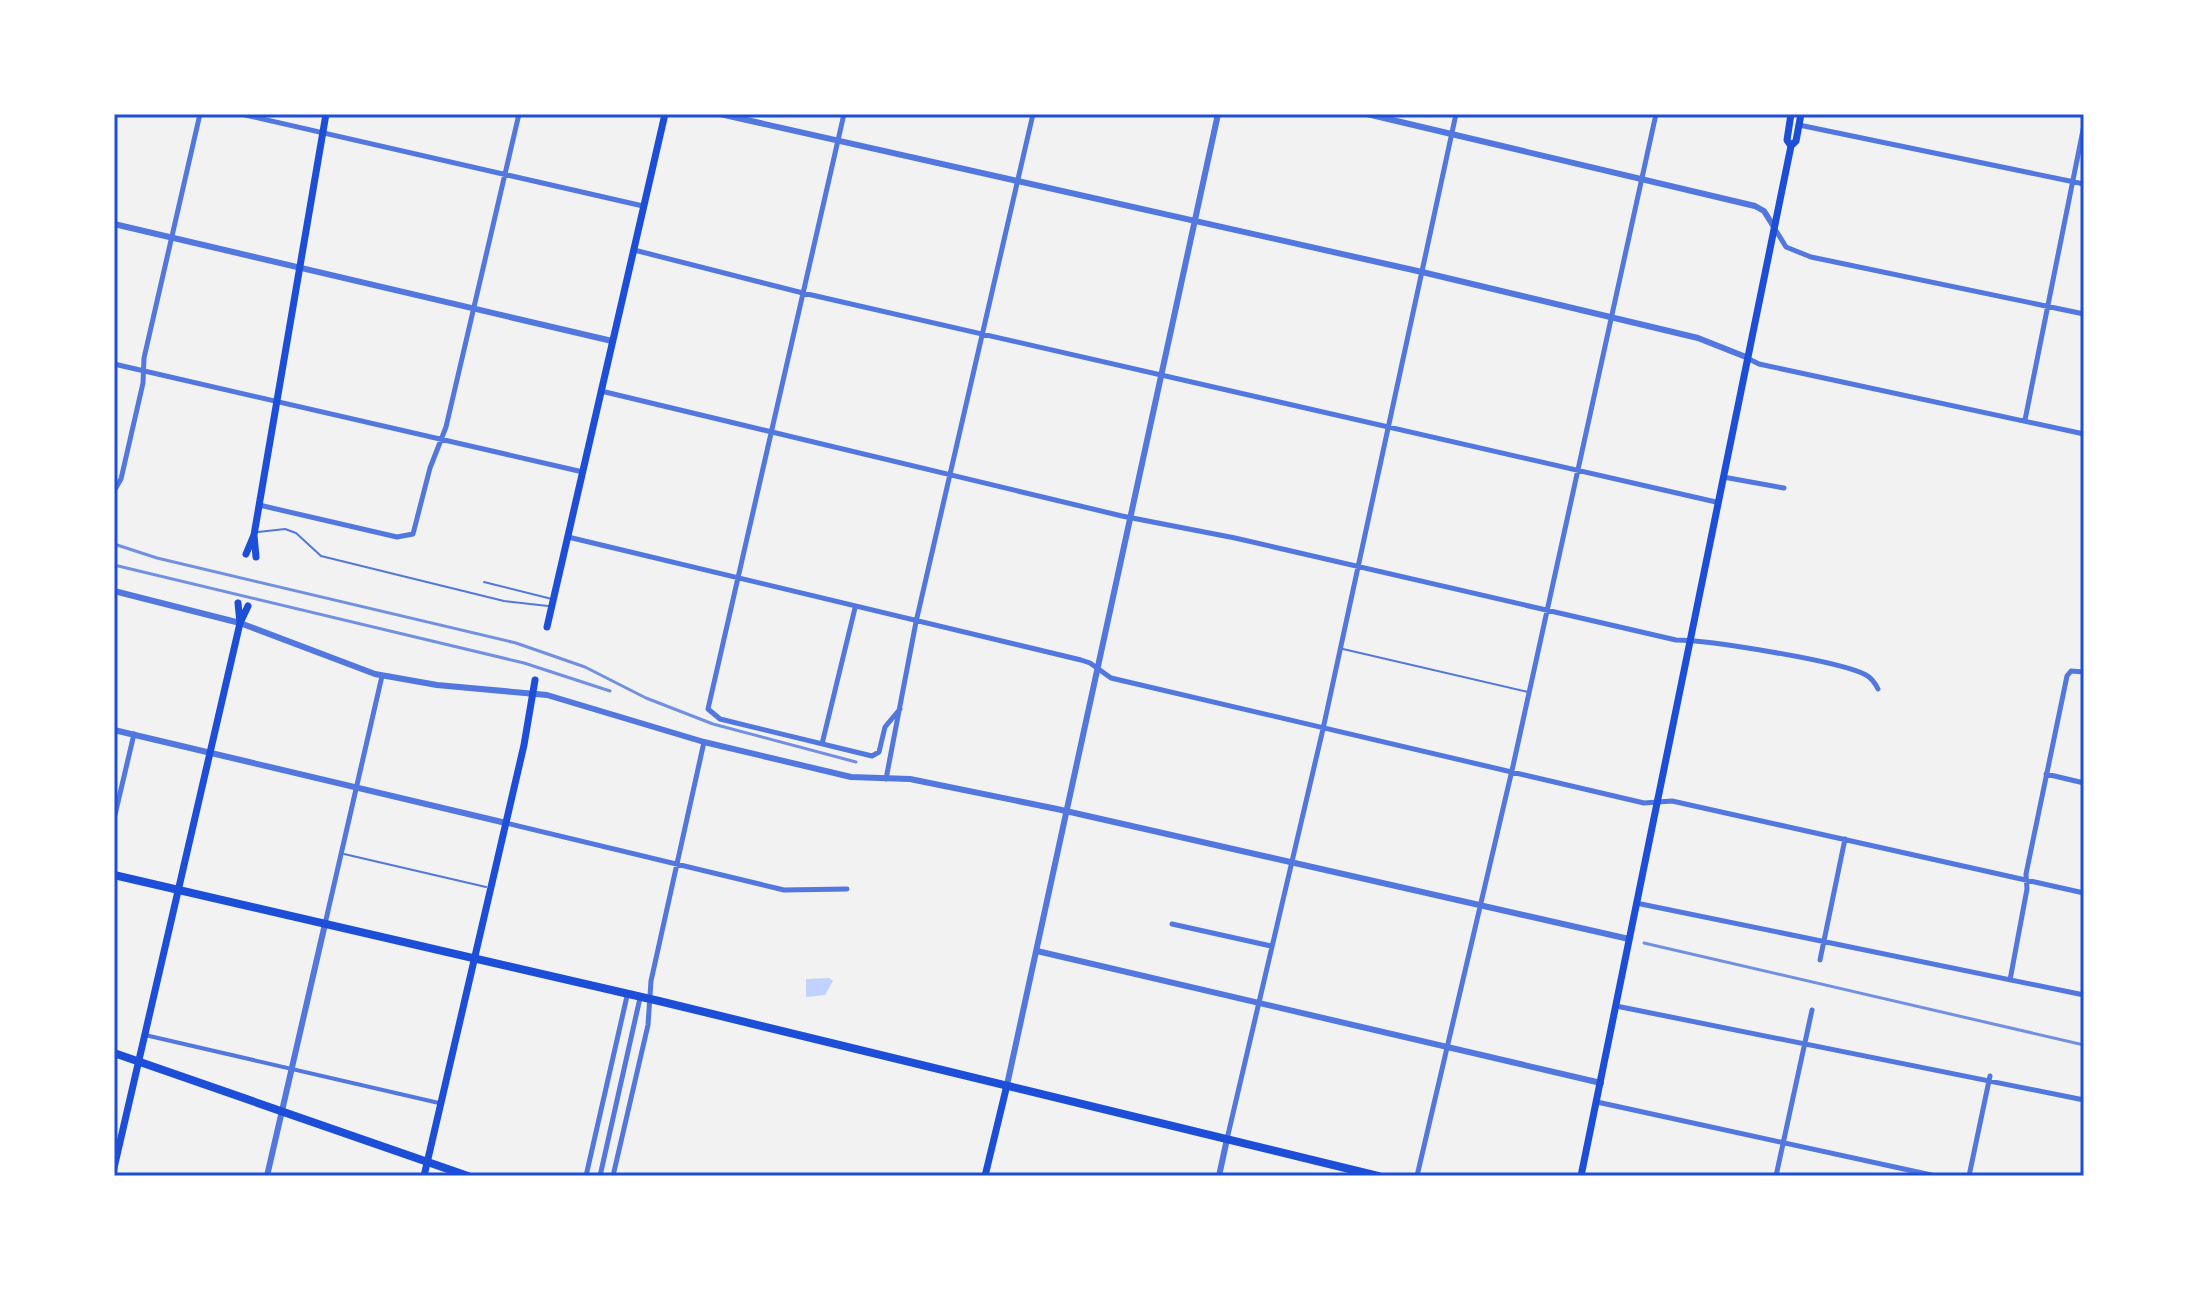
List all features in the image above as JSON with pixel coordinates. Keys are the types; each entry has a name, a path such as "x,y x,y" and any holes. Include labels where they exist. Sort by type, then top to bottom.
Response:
{"main road":[{"path":"246,554 254,535 326,114"},
{"path":"547,627 665,114"},
{"path":"1791,114 1787,140 1791,146"},
{"path":"1581,1176 1746,357 1791,146 1796,141 1801,114"},
{"path":"254,535 256,557"},
{"path":"238,603 240,623"},
{"path":"114,1168 240,623 248,606"},
{"path":"424,1176 506,823 535,680"},
{"path":"114,875 1007,1085 1378,1176"},
{"path":"114,1053 468,1176"},
{"path":"985,1176 1007,1085"}],"street":[{"path":"114,491 121,479 200,114"},
{"path":"241,114 643,206"},
{"path":"259,505 410,536 415,529 473,308 519,114"},
{"path":"720,114 1422,272 1698,338 1759,364 2084,434"},
{"path":"844,114 708,702 711,714 876,755 885,727 900,709"},
{"path":"886,779 916,622 1033,114"},
{"path":"1007,1085 1218,114"},
{"path":"1367,114 1760,208 1786,247 1811,257 2084,314"},
{"path":"1219,1176 1323,729 1456,114"},
{"path":"1417,1176 1511,773 1656,114"},
{"path":"1799,125 2084,184"},
{"path":"2025,420 2084,125"},
{"path":"114,224 612,341"},
{"path":"633,250 803,293 983,331 1716,502"},
{"path":"114,364 583,472"},
{"path":"601,391 1131,517 1546,610 1843,668 1867,676 1878,689"},
{"path":"1722,477 1784,488"},
{"path":"568,537 1081,660 1111,678 1323,729 1644,803 1672,801 2084,893"},
{"path":"114,591 240,623 332,661 382,676 554,697 704,742 851,777 910,779 1629,939"},
{"path":"822,744 855,608"},
{"path":"2010,980 2046,774 2067,676 2071,671 2084,672"},
{"path":"267,1176 382,676"},
{"path":"114,730 788,891 847,889"},
{"path":"114,819 134,734"},
{"path":"600,1176 704,742"},
{"path":"2046,774 2084,783"},
{"path":"1820,960 1845,839"},
{"path":"1636,903 2084,995"},
{"path":"1172,924 1271,946"},
{"path":"1037,951 1601,1083"},
{"path":"586,1176 627,996"},
{"path":"613,1176 648,1025 644,999"},
{"path":"1616,1006 1989,1078 2084,1100"},
{"path":"1776,1176 1812,1010"},
{"path":"145,1035 441,1104"},
{"path":"1969,1176 1989,1078"},
{"path":"1597,1102 1936,1176"}],"lane":[{"path":"254,535 262,530 285,529 296,533 321,556 504,601 552,603"},
{"path":"484,582 552,603"},
{"path":"1340,649 1529,692"},
{"path":"343,854 491,888"}],"water":[{"path":"829,978 833,981 825,995 806,997 806,979"}],"railway":[{"path":"114,544 157,558 516,643 585,667 646,698 713,724 856,762"},
{"path":"114,565 524,663 610,691"},
{"path":"1644,943 2084,1045"}]}
